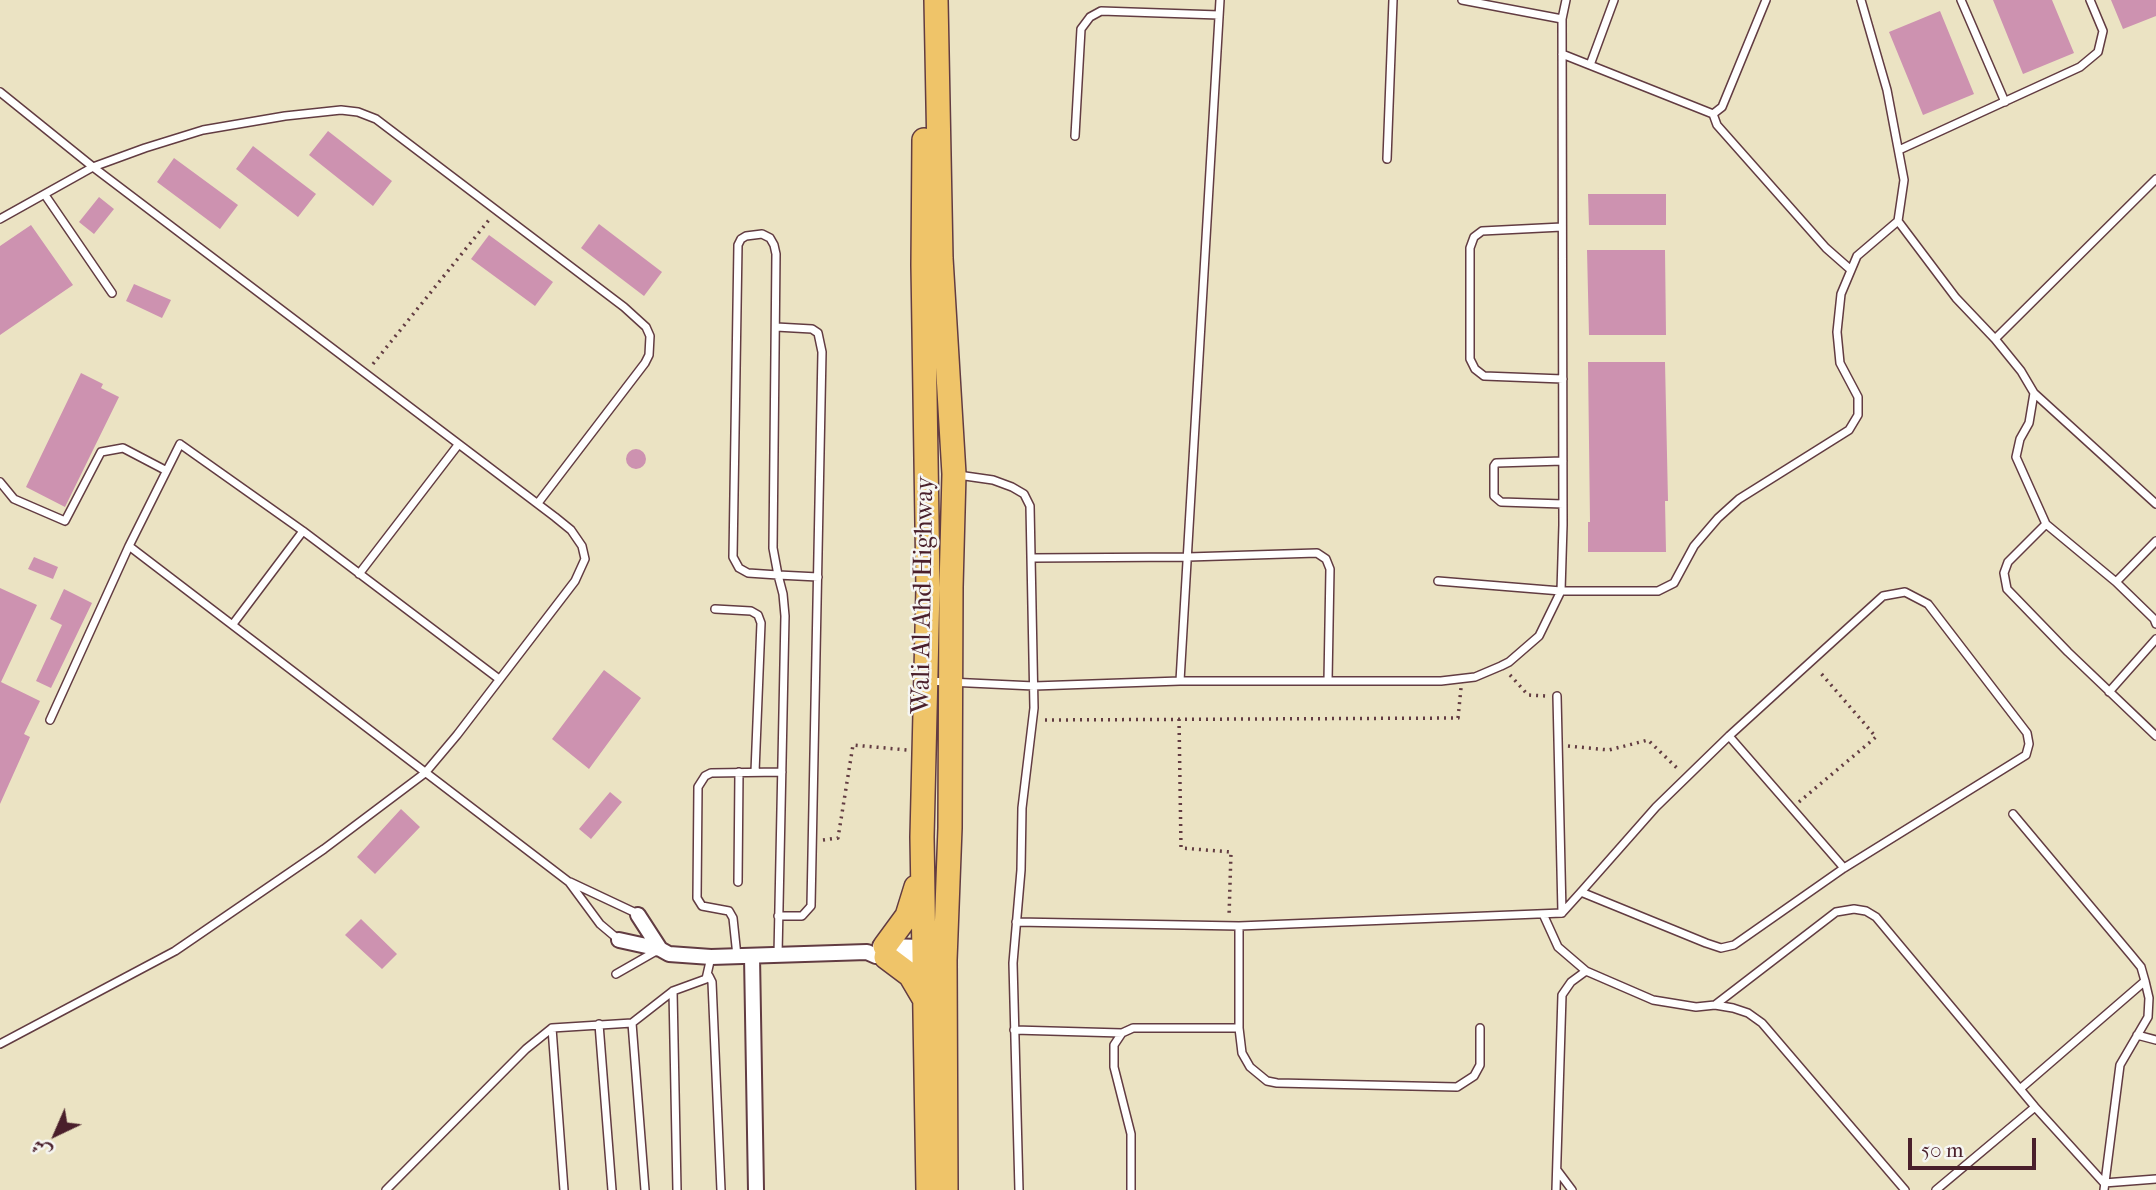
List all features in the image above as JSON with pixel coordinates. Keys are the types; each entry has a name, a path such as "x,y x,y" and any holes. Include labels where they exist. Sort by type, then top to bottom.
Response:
{"main road":[{"name":"Wali Al Ahd Highway","path":"925,0 923,265 928,588 922,863 935,954 946,1190"},
{"name":"Wali Al Ahd Highway","path":"928,1190 924,1002 935,954 950,828 954,474 941,258 936,0"},
{"path":"922,863 907,916 879,951 910,975 924,1002"}],"street":[{"path":"638,915 660,949"},
{"path":"619,940 660,949 668,954 711,957 879,951 935,954"},
{"path":"745,956 756,1190"}],"lane":[{"path":"1180,681 1220,0"},
{"path":"1387,159 1393,0"},
{"path":"1462,0 1562,19"},
{"path":"924,681 1034,686 1180,681 1441,681 1475,677 1501,666 1539,636 1561,591 1562,19 1566,0"},
{"path":"1590,65 1614,0"},
{"path":"1713,114 1722,107 1766,0"},
{"path":"1438,581 1561,591 1658,591 1674,583 1694,546 1718,517 1739,499 1849,430 1858,415 1858,397 1840,363 1837,332 1841,295 1857,256 1898,221 1904,180 1887,90 1861,0"},
{"path":"1961,0 2005,102"},
{"path":"1899,150 2080,67 2098,52 2103,31 2090,0"},
{"path":"1075,136 1081,29 1090,17 1101,11 1219,15"},
{"path":"1562,54 1713,114 1717,125 1826,248 1852,270"},
{"path":"0,92 93,167 538,503 571,530 582,546 585,559 575,581 425,773 353,829 175,951 0,1044"},
{"path":"0,219 93,167 145,148 228,125 341,110 358,112 376,119 624,307 646,327 650,336 649,355 645,363 538,503"},
{"path":"1995,339 2156,178"},
{"path":"45,195 112,293"},
{"path":"1898,221 1956,298 2021,371 2034,393 2156,504"},
{"path":"1562,228 1482,231 1474,237 1470,248 1470,359 1475,369 1484,376 1563,379"},
{"path":"778,955 785,616 783,594 778,575 773,548 776,327 774,245 761,234 746,236 738,245 733,557 743,571 778,575 818,577"},
{"path":"776,327 811,329 818,333 822,352 811,906 802,916 778,916"},
{"path":"2034,393 2029,423 2020,439 2016,457 2046,524 2116,582 2156,624"},
{"path":"50,720 129,546 180,444 303,531 499,679"},
{"path":"359,574 458,444"},
{"path":"0,482 15,499 65,521 102,452 124,449 165,470"},
{"path":"1563,461 1496,463 1494,466 1494,496 1501,502 1563,504"},
{"path":"954,474 993,480 1024,494 1030,506 1034,686 1022,808 1021,870 1013,964 1019,1190"},
{"path":"2046,524 2008,562 2004,573 2007,589 2156,736"},
{"path":"233,624 303,531"},
{"path":"2116,582 2156,541"},
{"path":"129,546 569,882 638,915"},
{"path":"1032,558 1317,553 1326,559 1330,569 1328,681"},
{"path":"1016,922 1238,926 1562,913 1656,807 1729,736 1883,596 1905,592 1928,604 2027,733 2029,744 2026,755 1844,868 1734,945 1721,948 1581,892"},
{"path":"715,609 751,611 758,615 761,623 755,772"},
{"path":"2109,692 2156,639"},
{"path":"1558,696 1562,913"},
{"path":"1729,736 1844,868"},
{"path":"738,882 739,772"},
{"path":"745,956 729,911 699,904 698,788 705,776 711,773 782,772"},
{"path":"2013,814 2141,967 2146,981 2148,1017 2120,1065 2104,1186"},
{"path":"569,882 600,924 619,940"},
{"path":"1715,1004 1836,912 1854,909 1866,911 1876,917 2104,1186"},
{"path":"1543,914 1559,947 1586,971 1653,1000 1696,1007 1715,1004 1748,1013 1762,1023 1905,1190"},
{"path":"1238,926 1239,1028 1242,1053 1250,1068 1267,1081 1457,1087 1474,1076 1480,1065 1480,1028"},
{"path":"616,974 660,949"},
{"path":"711,957 709,976 712,982 722,1190"},
{"path":"1556,1190 1562,995 1571,982 1586,971"},
{"path":"386,1190 526,1049 552,1028 632,1023 673,991 709,976"},
{"path":"2020,1089 2146,981"},
{"path":"673,991 677,1190"},
{"path":"632,1023 645,1190"},
{"path":"599,1024 612,1190"},
{"path":"552,1028 564,1190"},
{"path":"1014,1030 1122,1033 1133,1028 1239,1028"},
{"path":"1122,1033 1114,1045 1114,1067 1131,1134 1131,1190"},
{"path":"2137,1035 2156,1040"},
{"path":"1936,1190 2035,1107"},
{"path":"1557,1170 1573,1190"},
{"path":"2104,1186 2156,1179"}],"path":[{"path":"365,373 497,210"},
{"path":"1792,808 1876,737 1811,662"},
{"path":"1501,666 1528,695 1558,696"},
{"path":"1032,720 1458,718 1462,679"},
{"path":"1180,718 1181,848 1231,852 1229,926"},
{"path":"1558,746 1609,750 1648,740 1686,778"},
{"path":"812,840 838,838 853,745 923,752"}],"building":[{"path":"1993,0 2052,0 2074,53 2023,74"},
{"path":"2111,0 2156,0 2156,16 2123,29"},
{"path":"1940,11 1974,94 1923,115 1889,32"},
{"path":"328,131 392,181 373,206 309,155"},
{"path":"253,146 316,194 298,217 236,169"},
{"path":"174,158 238,205 220,229 157,182"},
{"path":"1588,194 1666,194 1666,225 1589,225"},
{"path":"99,197 114,209 94,234 79,222"},
{"path":"599,224 662,272 644,296 581,248"},
{"path":"31,225 73,285 0,335 0,246"},
{"path":"489,235 553,282 535,306 471,259"},
{"path":"1587,250 1665,250 1666,335 1589,335"},
{"path":"134,284 171,300 162,318 126,301"},
{"path":"1588,362 1665,362 1668,501 1665,501 1666,552 1588,552"},
{"path":"81,373 103,384 101,388 119,397 65,507 26,487"},
{"path":"636,449 643,452 646,459 643,466 636,469 629,466 626,459 629,452"},
{"path":"34,557 58,567 53,579 28,569"},
{"path":"0,588 37,605 1,682 40,701 24,734 30,737 0,804"},
{"path":"64,589 92,603 51,688 36,681 62,625 50,619"},
{"path":"604,670 641,698 589,769 552,739"},
{"path":"610,792 622,802 591,839 579,829"},
{"path":"401,809 420,827 375,874 357,857"},
{"path":"361,919 397,954 382,969 345,935"}]}
